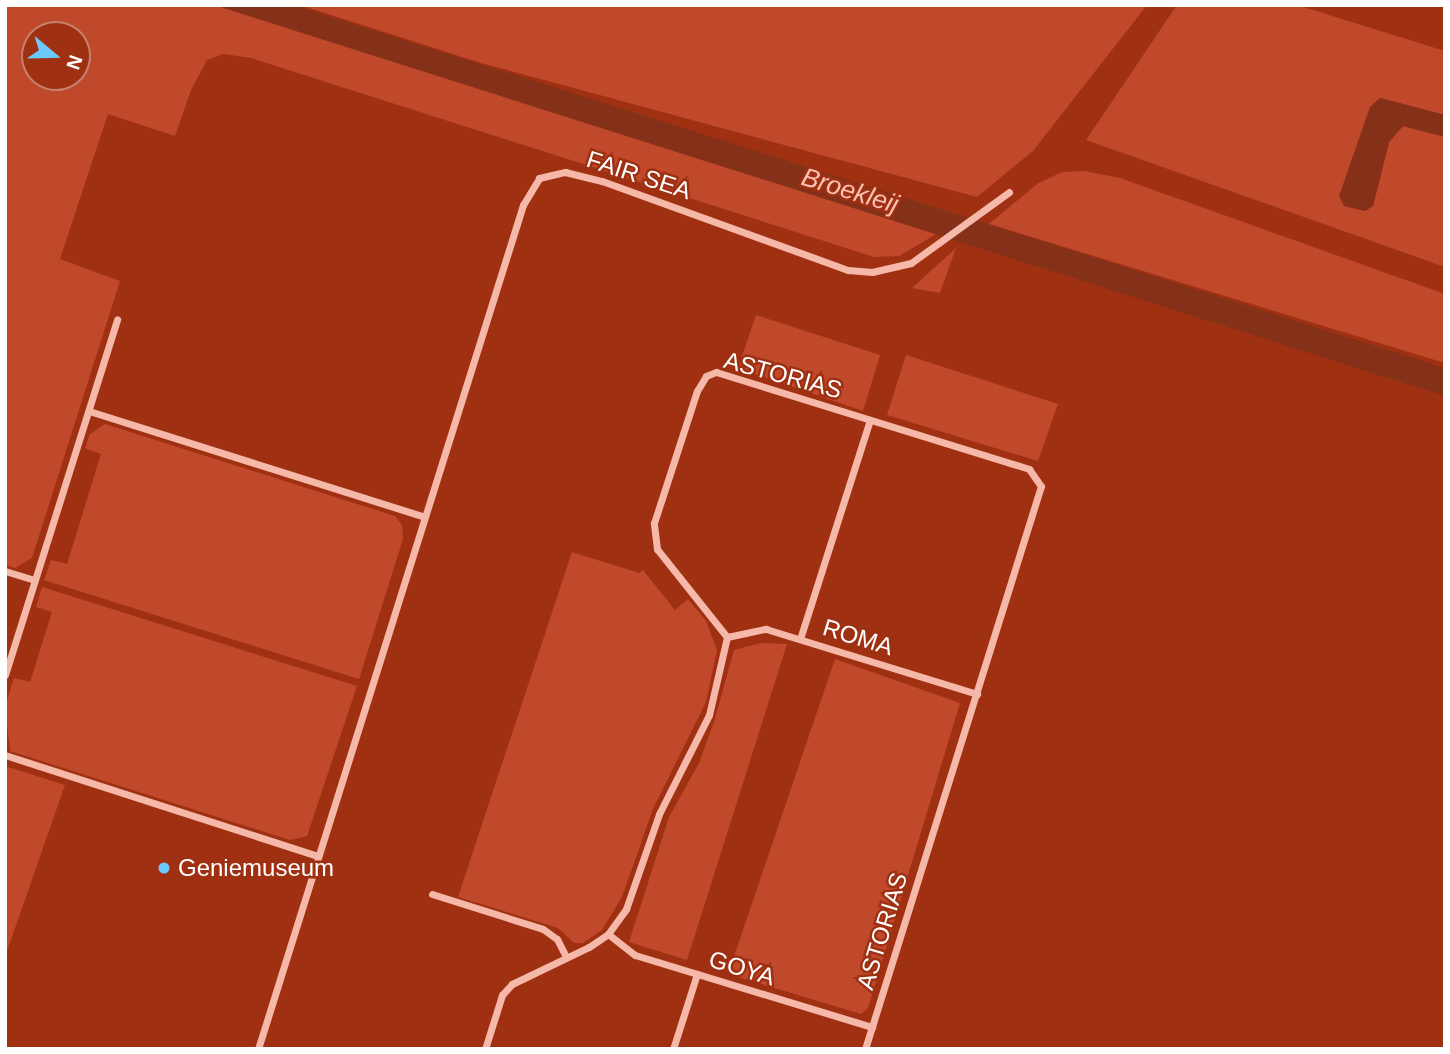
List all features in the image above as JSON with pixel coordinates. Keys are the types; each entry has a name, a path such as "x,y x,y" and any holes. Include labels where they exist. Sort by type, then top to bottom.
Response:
{"street":[{"name":"FAIR SEA","path":"258,1049 523,205 540,178 565,172 603,181 848,270 893,269 933,248 1009,192"},
{"path":"5,675 117,319"},
{"name":"ASTORIAS","path":"727,638 657,549 654,538 654,523 697,391 706,376 716,372 729,375 1029,469 1041,486 866,1049"},
{"path":"89,411 425,517"},
{"path":"800,639 870,419"},
{"path":"5,571 34,580"},
{"name":"ROMA","path":"727,638 766,629 977,694"},
{"path":"485,1049 502,995 512,984 608,934 625,909 659,814 709,715 727,638"},
{"path":"5,755 318,856"},
{"path":"432,894 543,929 557,939 566,957"},
{"name":"GOYA","path":"608,934 635,955 872,1027"},
{"path":"673,1049 697,974"}],"shaded area":[{"path":"5,5 246,5 948,227 899,256 874,257 251,58 223,54 207,60 191,90 175,136 108,114 60,259 120,281 32,558 15,568 5,565"},
{"path":"300,5 1147,5 1033,151 977,197 481,63"},
{"path":"1177,5 1297,5 1445,51 1445,115 1380,98 1339,196 1345,206 1365,211 1373,206 1389,142 1403,126 1445,137 1445,267 1086,140"},
{"path":"1084,171 1120,178 1445,294 1445,363 989,224 1037,184 1062,172"},
{"path":"956,248 940,293 912,288"},
{"path":"756,315 880,355 863,411 738,368"},
{"path":"906,355 1058,404 1038,461 887,415"},
{"path":"105,424 395,516 402,525 403,539 359,679 44,580 51,560 67,564 101,454 85,448 90,434"},
{"path":"572,552 639,573 643,570 675,610 688,599 706,621 717,650 706,702 653,809 622,897 602,930 583,943 574,943 558,928 458,897"},
{"path":"42,587 357,686 307,836 290,840 10,751 5,707 14,678 30,682 52,612 36,607"},
{"path":"761,643 787,644 687,960 629,942 669,817 699,763 714,722 734,650"},
{"path":"835,659 960,703 868,1008 861,1014 728,974"},
{"path":"5,766 65,785 6,954 5,953"}],"water":[{"name":"Broekleij","path":"214,5 293,5 1445,368 1445,396"},
{"path":"1380,98 1445,115 1445,137 1403,126 1389,142 1373,206 1365,211 1344,206 1339,196 1370,107"}],"place":[{"name":"Geniemuseum","path":"164,868"}]}
